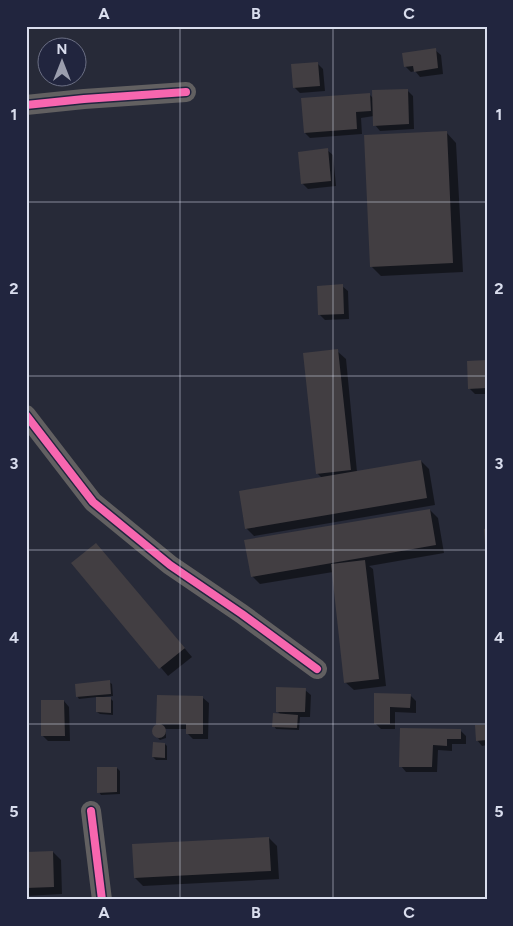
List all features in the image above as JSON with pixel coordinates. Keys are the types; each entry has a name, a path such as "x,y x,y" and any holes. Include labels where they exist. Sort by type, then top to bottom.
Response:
{"street":[{"path":"26,105 186,92"},
{"path":"26,415 93,502 170,565 242,614 317,669"},
{"path":"91,811 102,900"}],"building":[{"path":"436,48 438,68 414,72 413,66 404,67 402,53"},
{"path":"318,62 320,86 293,88 291,64"},
{"path":"408,89 409,124 373,126 372,90"},
{"path":"370,93 371,111 356,112 357,129 304,133 301,98"},
{"path":"447,131 453,263 370,267 364,135"},
{"path":"328,148 331,181 301,184 298,152"},
{"path":"343,284 344,314 318,315 317,286"},
{"path":"338,349 351,470 316,474 303,353"},
{"path":"487,360 487,388 468,389 467,361"},
{"path":"421,460 427,498 245,529 239,491"},
{"path":"430,509 436,545 251,577 244,540"},
{"path":"487,528 487,545 485,545 484,529"},
{"path":"96,543 185,648 159,669 71,563"},
{"path":"365,560 379,679 344,683 331,564"},
{"path":"110,680 111,694 76,697 75,684"},
{"path":"276,687 306,688 305,712 276,712"},
{"path":"374,693 411,694 410,708 390,707 390,724 374,724"},
{"path":"157,695 203,696 203,734 186,734 186,724 156,724"},
{"path":"96,697 111,697 111,713 96,712"},
{"path":"41,700 64,700 65,736 41,736"},
{"path":"273,713 298,715 297,728 272,727"},
{"path":"159,724 164,726 166,731 164,736 159,738 154,736 152,731 154,726"},
{"path":"475,725 487,725 487,740 476,741"},
{"path":"400,728 461,729 461,739 447,739 447,746 433,745 432,767 399,767"},
{"path":"153,742 165,743 165,758 152,757"},
{"path":"97,767 117,767 117,792 97,793"},
{"path":"269,837 271,871 134,878 132,844"},
{"path":"53,851 54,887 26,888 26,852"}],"cycle path":[{"path":"26,105 186,92"},
{"path":"26,415 93,502 170,565 242,614 317,669"},
{"path":"91,811 102,900"}]}
